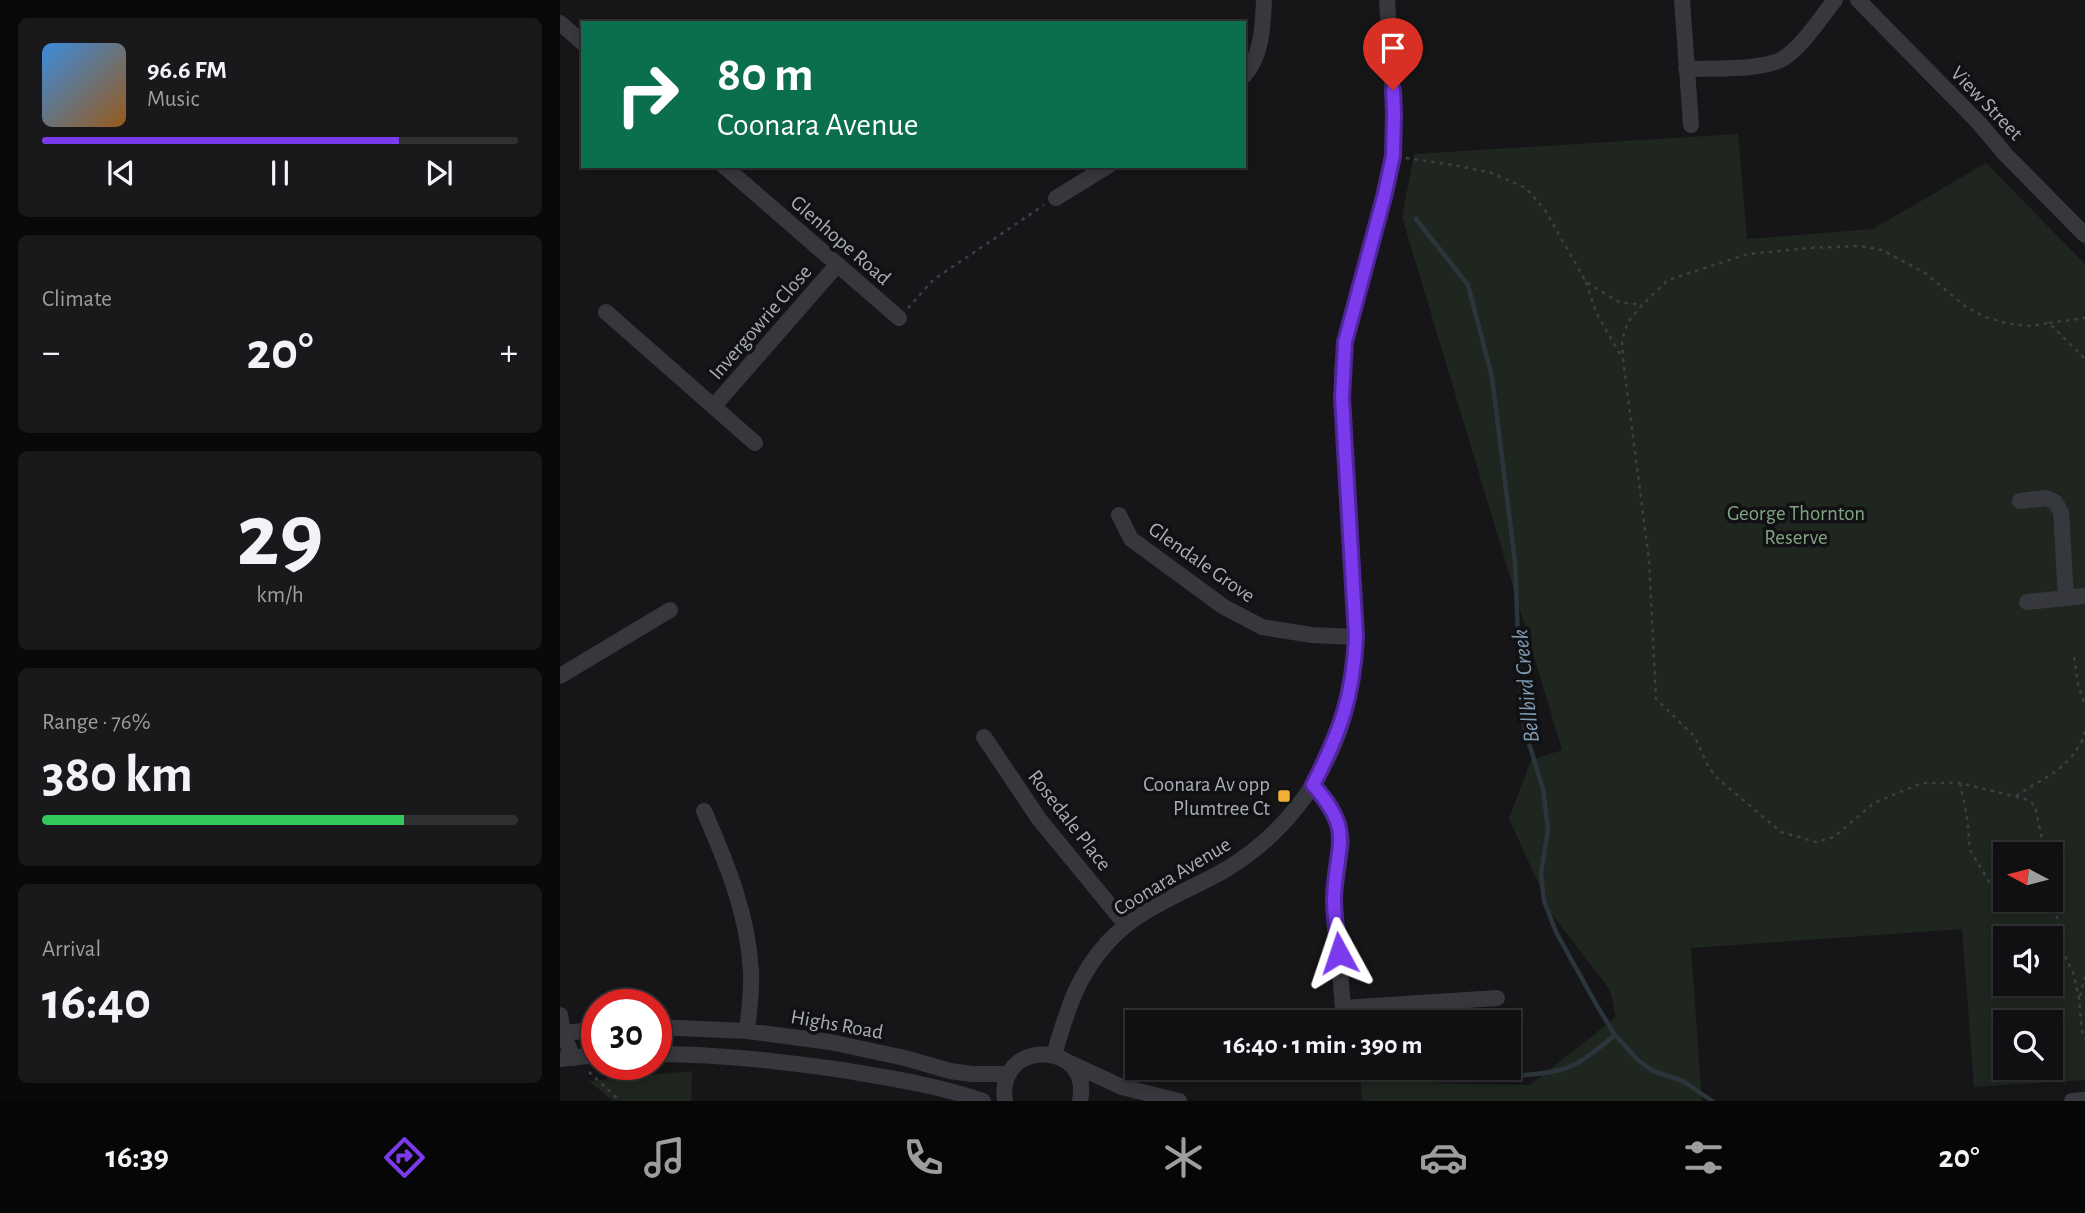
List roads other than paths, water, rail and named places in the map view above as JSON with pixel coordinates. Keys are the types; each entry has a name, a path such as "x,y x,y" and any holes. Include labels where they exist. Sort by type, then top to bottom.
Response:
{"street":[{"path":"1246,74 1251,68 1263,31 1264,0"},
{"name":"Coonara Avenue","path":"1062,1059 1066,1013 1081,977 1108,942 1126,925 1161,902 1224,870 1250,853 1292,814 1313,785 1343,721 1350,692 1356,637 1342,372 1345,342 1393,156 1394,113 1387,0"},
{"path":"1682,0 1691,125"},
{"path":"1686,69 1762,65 1777,61 1793,50 1835,0"},
{"name":"View Street","path":"1858,0 2085,235"},
{"path":"560,23 581,41"},
{"name":"Glenhope Road","path":"726,168 900,318"},
{"path":"1056,198 1105,168"},
{"name":"Invergowrie Close","path":"714,406 837,265"},
{"name":"Invergowrie Close","path":"606,312 755,443"},
{"path":"2020,501 2046,498 2055,502 2061,512 2066,598"},
{"name":"Glendale Grove","path":"1119,515 1131,539 1224,607 1262,626 1312,635 1356,637"},
{"path":"2027,602 2085,596"},
{"path":"560,676 670,610"},
{"name":"Rosedale Place","path":"984,737 1039,819 1126,925"},
{"path":"1313,785 1328,802 1339,825 1342,841 1334,898 1343,1010"},
{"path":"704,811 731,873 746,921 751,974 747,1031"},
{"path":"1388,1010 1497,998"},
{"path":"560,1015 567,1058"},
{"name":"Highs Road","path":"672,1028 747,1031 830,1042 961,1073 1009,1074"},
{"path":"562,1033 581,1031"},
{"path":"1005,1101 1005,1086 1017,1063 1028,1056 1041,1053 1062,1059 1122,1087 1179,1101"},
{"name":"Highs Road","path":"672,1054 773,1060 916,1082 983,1101"},
{"path":"1062,1059 1077,1072 1081,1084 1080,1101"},
{"path":"2072,1101 2085,1100"}],"waterway":[{"name":"Bellbird Creek","path":"1416,219 1468,285 1492,377 1515,562 1525,730 1543,789 1548,829 1541,874 1544,901 1556,932 1615,1035 1638,1060 1653,1071 1683,1081 1712,1101"},
{"path":"1521,1075 1560,1070 1575,1064 1615,1035"}],"place":[{"name":"Coonara Av opp Plumtree Ct","path":"1284,796"}],"park label":[{"name":"George Thornton Reserve","path":"1796,525"}]}
